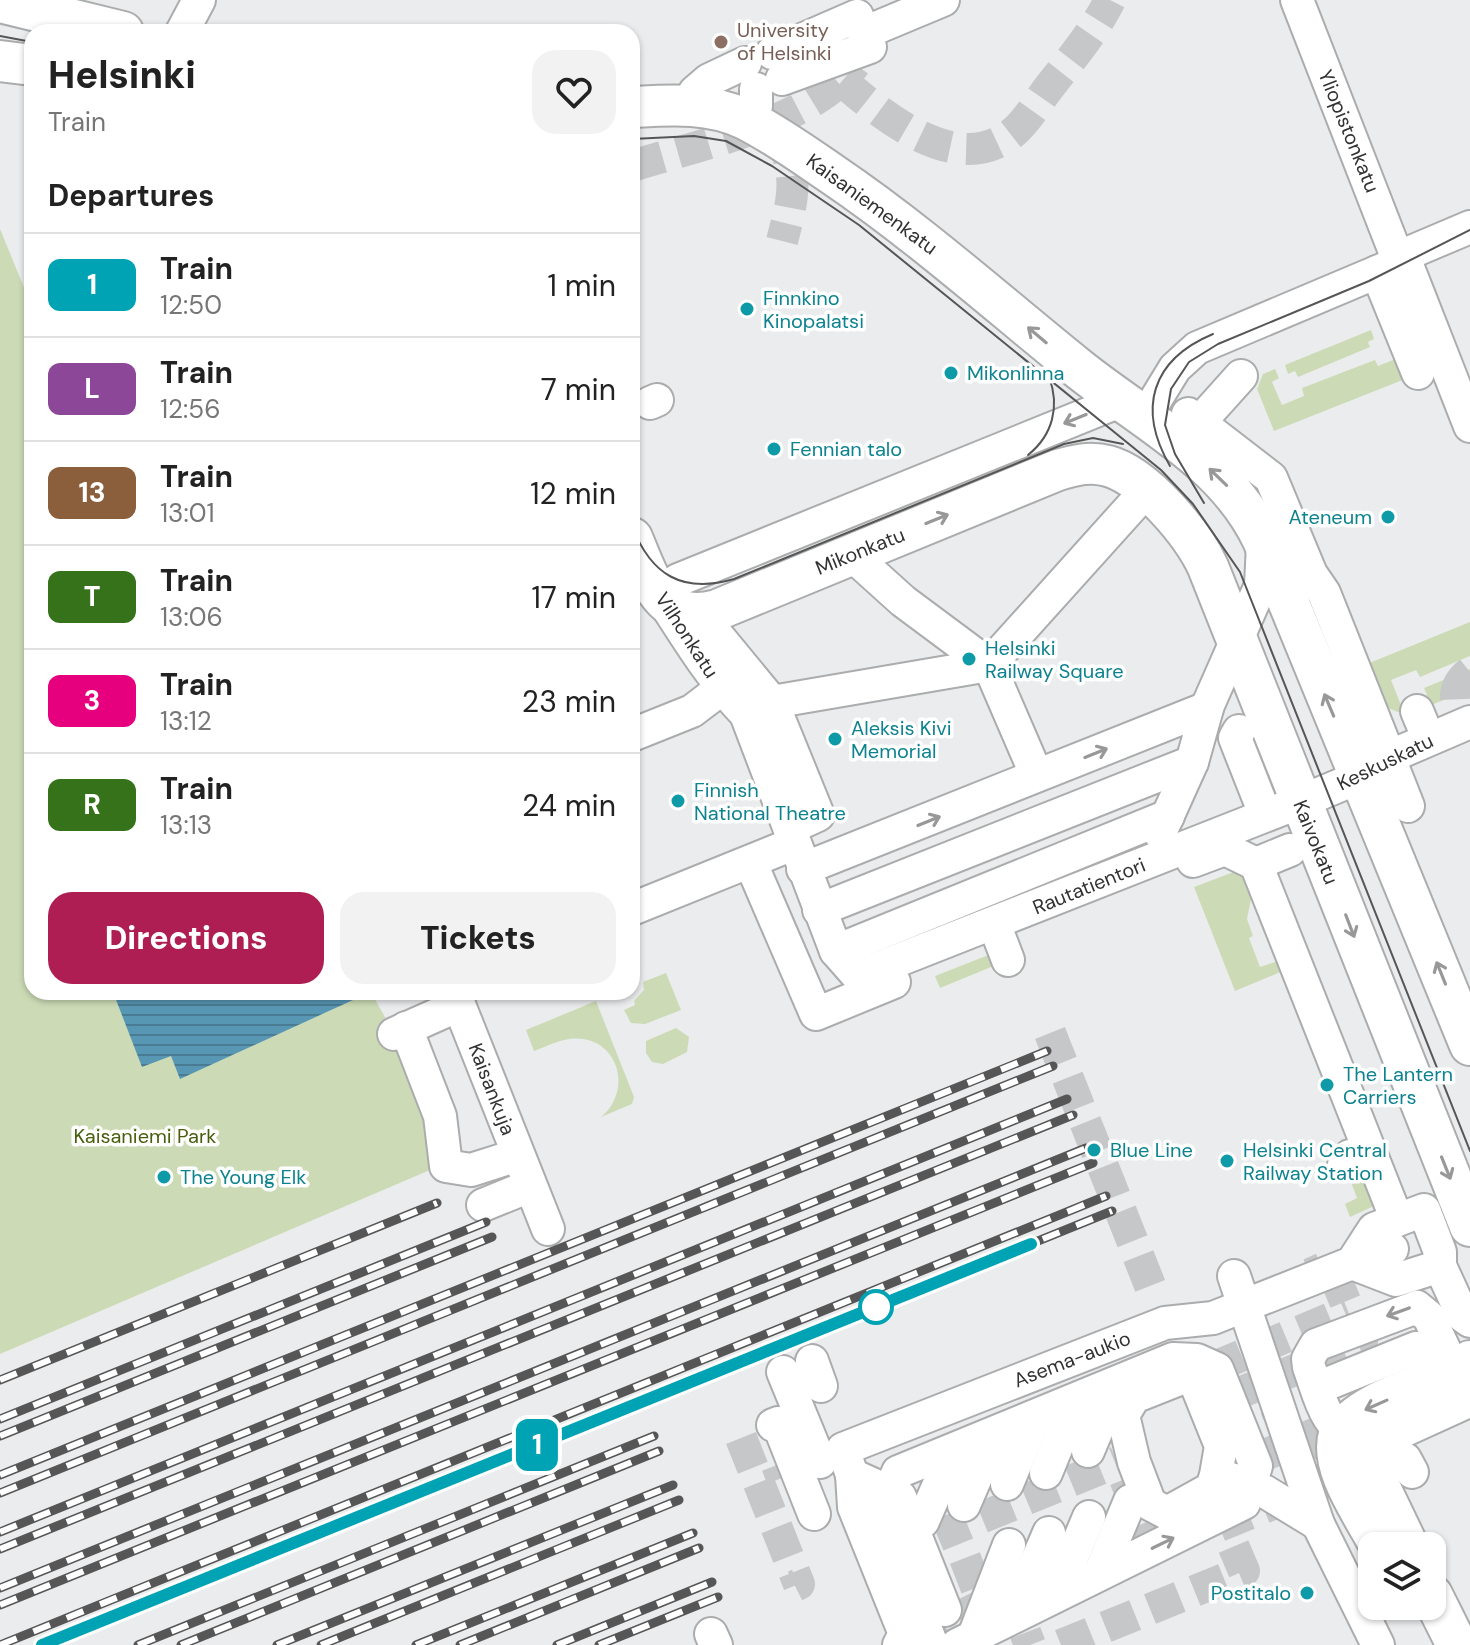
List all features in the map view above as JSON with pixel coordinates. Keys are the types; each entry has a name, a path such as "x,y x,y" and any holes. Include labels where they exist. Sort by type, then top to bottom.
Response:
{"main road":[{"path":"0,2 90,24"},
{"path":"0,61 24,64"},
{"name":"Kaisaniemenkatu","path":"640,106 676,104 715,108 767,132 899,219 1133,409"},
{"path":"1133,409 1228,486 1242,501 1263,540 1331,709 1383,759 1470,1045"},
{"name":"Mikonkatu","path":"664,602 687,613 717,610 1080,464 1106,465 1133,491"},
{"name":"Kaivokatu","path":"1133,491 1171,512 1200,550 1238,643 1276,833 1470,1226"},
{"name":"Vilhonkatu","path":"640,563 664,602"},
{"path":"1401,1532 1372,1471 1390,1457 1391,1432 1455,1370"},
{"path":"1373,1532 1344,1474 1337,1452 1390,1457"},
{"path":"1418,1620 1431,1645"},
{"path":"1444,1620 1457,1645"}],"street":[{"path":"186,24 199,0"},
{"path":"209,24 214,9 222,0"},
{"path":"738,78 943,0"},
{"name":"Yliopistonkatu","path":"1297,0 1394,265"},
{"path":"1133,409 1197,348 1394,265 1411,252 1470,227"},
{"path":"1394,265 1418,373"},
{"path":"1394,265 1470,426"},
{"path":"1241,376 1192,424 1271,478 1311,574 1324,593 1383,759"},
{"name":"Mikonkatu","path":"664,602 669,586 727,560 1133,409"},
{"path":"765,705 989,665 1133,491"},
{"path":"1143,880 1192,762 1207,708 1261,585 1263,540"},
{"name":"Mikonkatu","path":"640,555 727,560"},
{"path":"862,564 903,601 989,665 1030,760"},
{"name":"Vilhonkatu","path":"664,602 721,689 746,714 800,845 819,910 836,951 891,980"},
{"path":"640,907 763,884 800,845 818,815 765,705 716,634"},
{"path":"640,732 692,711 721,689"},
{"name":"Keskuskatu","path":"1276,833 1383,759 1420,717 1470,704"},
{"path":"800,845 1207,708"},
{"name":"Keskuskatu","path":"1470,722 1377,762 1470,743"},
{"path":"1239,731 1235,738 1253,772 1276,833 1268,923 1352,1153 1410,1222 1440,1252 1440,1266 1463,1316 1470,1321"},
{"path":"819,910 1192,762"},
{"path":"836,951 1168,816"},
{"name":"Rautatientori","path":"891,980 1143,880 1276,833"},
{"name":"Rautatientori","path":"891,980 1017,939 1143,880 1276,833"},
{"path":"763,884 816,992 891,980"},
{"path":"763,884 803,989 816,1014 891,980"},
{"path":"430,1020 446,1166 471,1170 518,1155"},
{"name":"Kaisankuja","path":"430,1020 518,1155 510,1197 548,1229"},
{"path":"1410,1222 1374,1229 1352,1263 1396,1280 1440,1266"},
{"name":"Asema-aukio","path":"845,1464 1012,1373 1160,1310 1208,1332 1240,1290 1352,1263"},
{"path":"1240,1290 1318,1524 1378,1645"},
{"path":"1390,1457 1326,1412 1309,1367 1308,1359 1316,1345 1398,1311 1417,1307 1429,1317 1455,1370"},
{"path":"932,1645 880,1514 898,1472 1181,1358 1217,1369 1256,1466 1244,1503 1020,1614"},
{"path":"1335,1387 1420,1359 1455,1370"},
{"path":"817,1370 845,1464 854,1507 905,1634 899,1645"},
{"path":"1192,1374 1216,1458 1212,1488 1167,1513 1150,1504 1134,1462 1123,1415 1134,1397 1159,1390 1192,1374"},
{"path":"1006,1487 1035,1417"},
{"path":"1006,1487 1035,1417"},
{"path":"1006,1487 1035,1417"},
{"path":"1006,1487 1035,1417"},
{"path":"1006,1487 1035,1417"},
{"path":"773,1425 778,1423 845,1464 945,1610"},
{"path":"814,1514 845,1464"},
{"path":"1264,1491 1318,1524"},
{"path":"1318,1524 1349,1507"},
{"path":"1020,1614 1069,1525"},
{"path":"1020,1614 1069,1525"},
{"path":"1020,1614 1069,1525"},
{"path":"1020,1614 1069,1525"}],"green space":[{"name":"Kaisaniemi Park","path":"0,229 24,288 24,1000 375,1000 417,1074 437,1167 0,1354"},
{"path":"1371,330 1374,339 1368,342 1370,347 1298,377 1295,371 1288,374 1285,365"},
{"path":"1403,356 1405,379 1274,431 1257,389 1263,374 1275,369 1279,378 1272,382 1282,405 1304,396 1302,388 1375,360 1378,366"},
{"path":"1470,622 1470,656 1420,677 1416,670 1391,680 1401,705 1408,702 1406,715 1385,707 1367,664"},
{"path":"1470,669 1470,689 1422,709 1417,699 1427,695 1424,688"},
{"path":"1239,870 1251,899 1247,919 1253,936 1249,938 1260,967 1281,960 1283,971 1235,991 1194,887"},
{"path":"991,954 996,965 940,988 935,976"},
{"path":"666,973 681,1010 645,1024 631,1023 624,1010 635,1005 635,1000 640,1000 643,982"},
{"path":"596,1001 634,1097 632,1104 601,1117 616,1096 618,1084 618,1072 606,1050 596,1043 577,1038 534,1051 526,1030"},
{"path":"676,1028 689,1037 687,1052 663,1064 652,1062 646,1053 646,1041"},
{"path":"1358,1165 1374,1206 1350,1217 1345,1204 1357,1198 1346,1169"}],"water":[{"path":"116,1000 353,1000 180,1079 171,1056 142,1067"}],"tunnel":[{"path":"842,81 879,111 924,138 948,146 972,149 994,144 1025,120 1090,34 1110,0"},
{"path":"640,164 721,140 783,116 812,102 836,84 855,64"},
{"path":"779,130 792,173 792,197 782,241"},
{"path":"1470,672 1456,692 1457,706 1470,726"},
{"path":"1050,1033 1155,1298"},
{"path":"1225,1399 1362,1342 1330,1265 1310,1274"},
{"path":"1212,1368 1348,1311"},
{"path":"1332,1382 1277,1411 1337,1393"},
{"path":"1219,1526 1322,1484 1331,1473 1314,1434 1251,1461"},
{"path":"741,1438 799,1584 795,1586"},
{"path":"893,1554 1117,1462"},
{"path":"777,1465 782,1478"},
{"path":"1125,1479 1155,1552"},
{"path":"1061,1645 1244,1571 1224,1524"},
{"path":"911,1596 1022,1553"},
{"path":"1008,1588 1030,1645"},
{"path":"922,1645 932,1630 1003,1595"}],"tram line":[{"path":"0,36 24,40"},
{"path":"640,139 694,136 726,141 772,166 859,225 1161,470 1193,504 1240,572 1470,1151"},
{"path":"1204,503 1175,454 1165,425 1171,389 1189,362 1218,344 1369,281 1470,230"},
{"path":"1170,466 1154,425 1156,388 1163,372 1175,358 1213,334"},
{"path":"1028,455 1037,447 1052,419 1054,399 1049,377"},
{"path":"640,543 659,568 671,576 684,582 715,583 734,579 1064,444 1093,438 1123,444"}],"railway":[{"path":"0,1475 1047,1051"},
{"path":"0,1493 1053,1066"},
{"path":"0,1532 1067,1099"},
{"path":"0,1549 1073,1115"},
{"path":"0,1588 1086,1148"},
{"path":"0,1605 1093,1163"},
{"path":"0,1645 1106,1196"},
{"path":"0,1380 437,1203"},
{"path":"42,1645 1112,1211"},
{"path":"0,1419 486,1222"},
{"path":"0,1436 492,1237"},
{"path":"138,1645 654,1436"},
{"path":"181,1645 659,1451"},
{"path":"277,1645 673,1485"},
{"path":"321,1645 679,1500"},
{"path":"416,1645 693,1533"},
{"path":"460,1645 699,1548"},
{"path":"557,1645 712,1582"},
{"path":"599,1645 718,1597"}],"train":[{"name":"1","path":"42,1645 1031,1244"}],"place":[{"name":"University of Helsinki","path":"721,42"},
{"name":"Finnkino Kinopalatsi","path":"747,309"},
{"name":"Mikonlinna","path":"951,373"},
{"name":"Fennian talo","path":"774,449"},
{"name":"Ateneum","path":"1388,517"},
{"name":"Helsinki Railway Square","path":"969,659"},
{"name":"Aleksis Kivi Memorial","path":"835,739"},
{"name":"Finnish National Theatre","path":"678,801"},
{"name":"The Lantern Carriers","path":"1327,1085"},
{"name":"Blue Line","path":"1094,1150"},
{"name":"Helsinki Central Railway Station","path":"1227,1161"},
{"name":"The Young Elk","path":"164,1177"},
{"name":"Postitalo","path":"1307,1593"}]}
